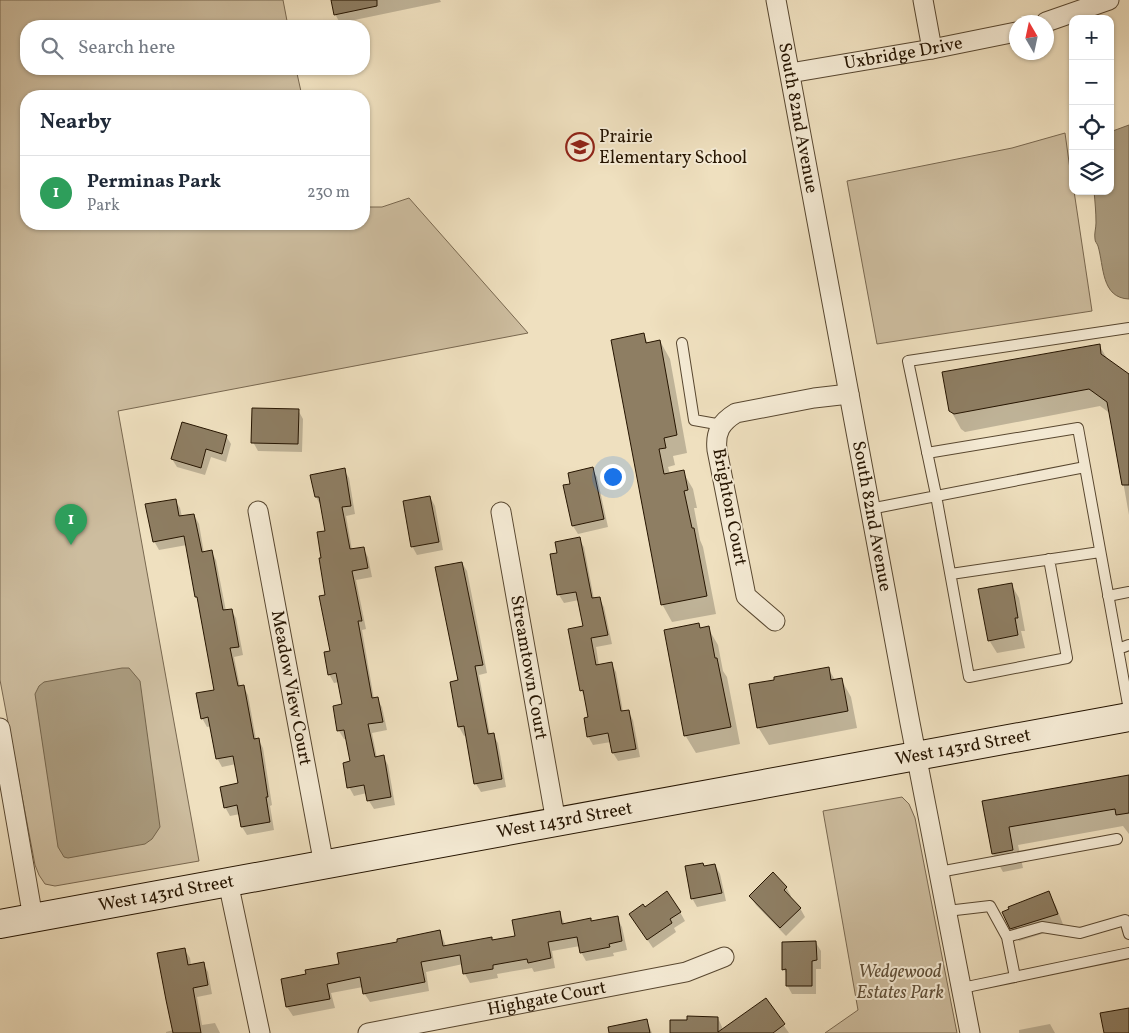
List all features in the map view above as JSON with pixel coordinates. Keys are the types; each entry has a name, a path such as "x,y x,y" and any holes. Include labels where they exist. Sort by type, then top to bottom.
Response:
{"main road":[{"name":"West 143rd Street","path":"0,924 1129,716"}],"street":[{"name":"South 82nd Avenue","path":"776,0 916,756 970,1033"},
{"path":"923,0 932,49"},
{"path":"1054,19 1109,0"},
{"name":"Uxbridge Drive","path":"790,73 932,49 1009,33"},
{"name":"Brighton Court","path":"775,621 746,596 717,450 717,433 731,416 746,411 814,398 849,394"},
{"name":"Meadow View Court","path":"258,510 324,865"},
{"name":"Streamtown Court","path":"501,512 556,822"},
{"path":"0,728 4,770 33,918"},
{"path":"228,882 260,1033"},
{"name":"Highgate Court","path":"368,1033 686,972 724,957"}],"lane":[{"path":"1049,559 1067,658 969,677 928,453 908,361 1129,328"},
{"path":"682,343 694,420 722,425"},
{"path":"928,453 1078,428 1129,710"},
{"path":"870,508 1085,468"},
{"path":"951,574 1100,552"},
{"path":"1108,596 1129,592"},
{"path":"1118,649 1129,645"},
{"path":"939,872 1117,839"},
{"path":"947,911 990,906 1007,937 1015,978"},
{"path":"1007,937 1042,927 1080,933 1125,920 1129,934"},
{"path":"962,988 1129,954"}],"green space":[{"path":"0,0 283,0 287,20 20,20 20,75 297,75 301,90 20,90 20,230 370,230 370,207 382,207 409,198 528,333 118,411 199,861 55,886 45,884 35,865 0,680"},
{"path":"1065,133 1069,162 1069,195 1075,195 1092,311 877,344 847,181 1012,148"},
{"name":"Wedgewood Estates Park","path":"902,797 909,804 915,818 957,1033 825,1033 858,1010 823,811"}],"shaded area":[{"path":"1129,125 1129,299 1113,293 1108,287 1095,240 1094,195 1114,195 1114,131"},
{"path":"129,668 140,681 160,827 152,839 145,844 68,858 64,857 58,847 35,694 39,686 44,682"}],"building":[{"path":"331,0 377,0 377,6 334,15"},
{"path":"644,333 646,343 660,340 677,435 664,438 666,448 659,449 664,474 684,470 688,490 684,491 692,528 694,528 707,596 661,605 611,340"},
{"path":"1100,344 1101,354 1129,374 1129,485 1122,485 1107,402 1089,389 954,414 949,411 942,372"},
{"path":"252,408 299,409 298,444 251,443"},
{"path":"182,422 227,435 222,454 206,449 201,468 171,459"},
{"path":"593,467 604,519 572,526 563,485 570,484 568,473"},
{"path":"345,468 351,506 342,507 350,549 364,547 368,568 352,571 362,621 358,621 372,698 378,697 383,722 368,724 375,757 384,755 391,797 367,801 364,785 347,788 343,763 350,761 344,730 337,731 333,706 342,704 336,673 328,675 324,652 330,651 319,596 325,595 317,532 325,531 319,497 315,497 310,475"},
{"path":"430,496 439,542 411,547 403,501"},
{"path":"176,499 179,516 194,514 202,552 212,550 223,610 232,609 239,647 230,648 238,686 244,685 254,739 259,738 270,822 241,827 237,805 224,808 220,787 238,783 233,756 216,759 208,717 201,719 196,693 214,690 184,536 153,542 145,504"},
{"path":"580,537 592,598 600,597 608,635 591,638 596,665 612,662 621,711 629,710 636,749 612,753 608,733 587,737 584,718 588,717 583,690 580,691 568,629 583,626 576,592 557,595 550,554 557,553 555,542"},
{"path":"462,562 483,665 475,666 488,734 494,733 502,779 474,784 464,726 458,727 450,682 458,680 435,567"},
{"path":"1012,583 1018,618 1015,618 1018,635 988,641 978,589"},
{"path":"699,623 700,628 709,626 731,727 684,736 664,630"},
{"path":"829,667 831,680 842,678 848,711 757,728 749,684 774,680 774,677"},
{"path":"1129,775 1129,813 1116,815 1115,809 1009,827 1013,850 992,854 982,801"},
{"path":"703,863 704,866 715,864 722,893 691,899 685,866"},
{"path":"773,872 787,887 784,890 801,908 780,928 749,896"},
{"path":"667,891 681,912 670,919 672,923 647,940 629,914 643,904 645,907"},
{"path":"1049,891 1058,914 1010,929 1002,912 1009,909 1008,907"},
{"path":"560,911 562,924 591,918 591,921 618,916 622,941 609,944 610,947 580,953 577,937 548,942 551,958 528,963 527,959 493,965 493,969 463,974 460,955 421,962 425,982 363,994 360,977 327,984 330,999 286,1007 281,979 306,974 305,970 339,964 337,953 397,942 397,939 440,930 443,946 492,937 492,940 515,936 512,920"},
{"path":"816,941 817,960 812,961 812,986 786,986 786,969 782,970 782,942"},
{"path":"185,948 188,965 204,962 208,985 193,988 201,1033 173,1033 157,953"},
{"path":"766,998 785,1024 773,1033 670,1033 670,1020 687,1020 687,1016 718,1017 718,1032"},
{"path":"1129,1008 1129,1033 1104,1033 1100,1013"},
{"path":"647,1019 650,1033 609,1033 608,1027"}],"place":[{"name":"Prairie Elementary School","path":"580,147"},
{"name":"Perminas Park","path":"71,545"}]}
